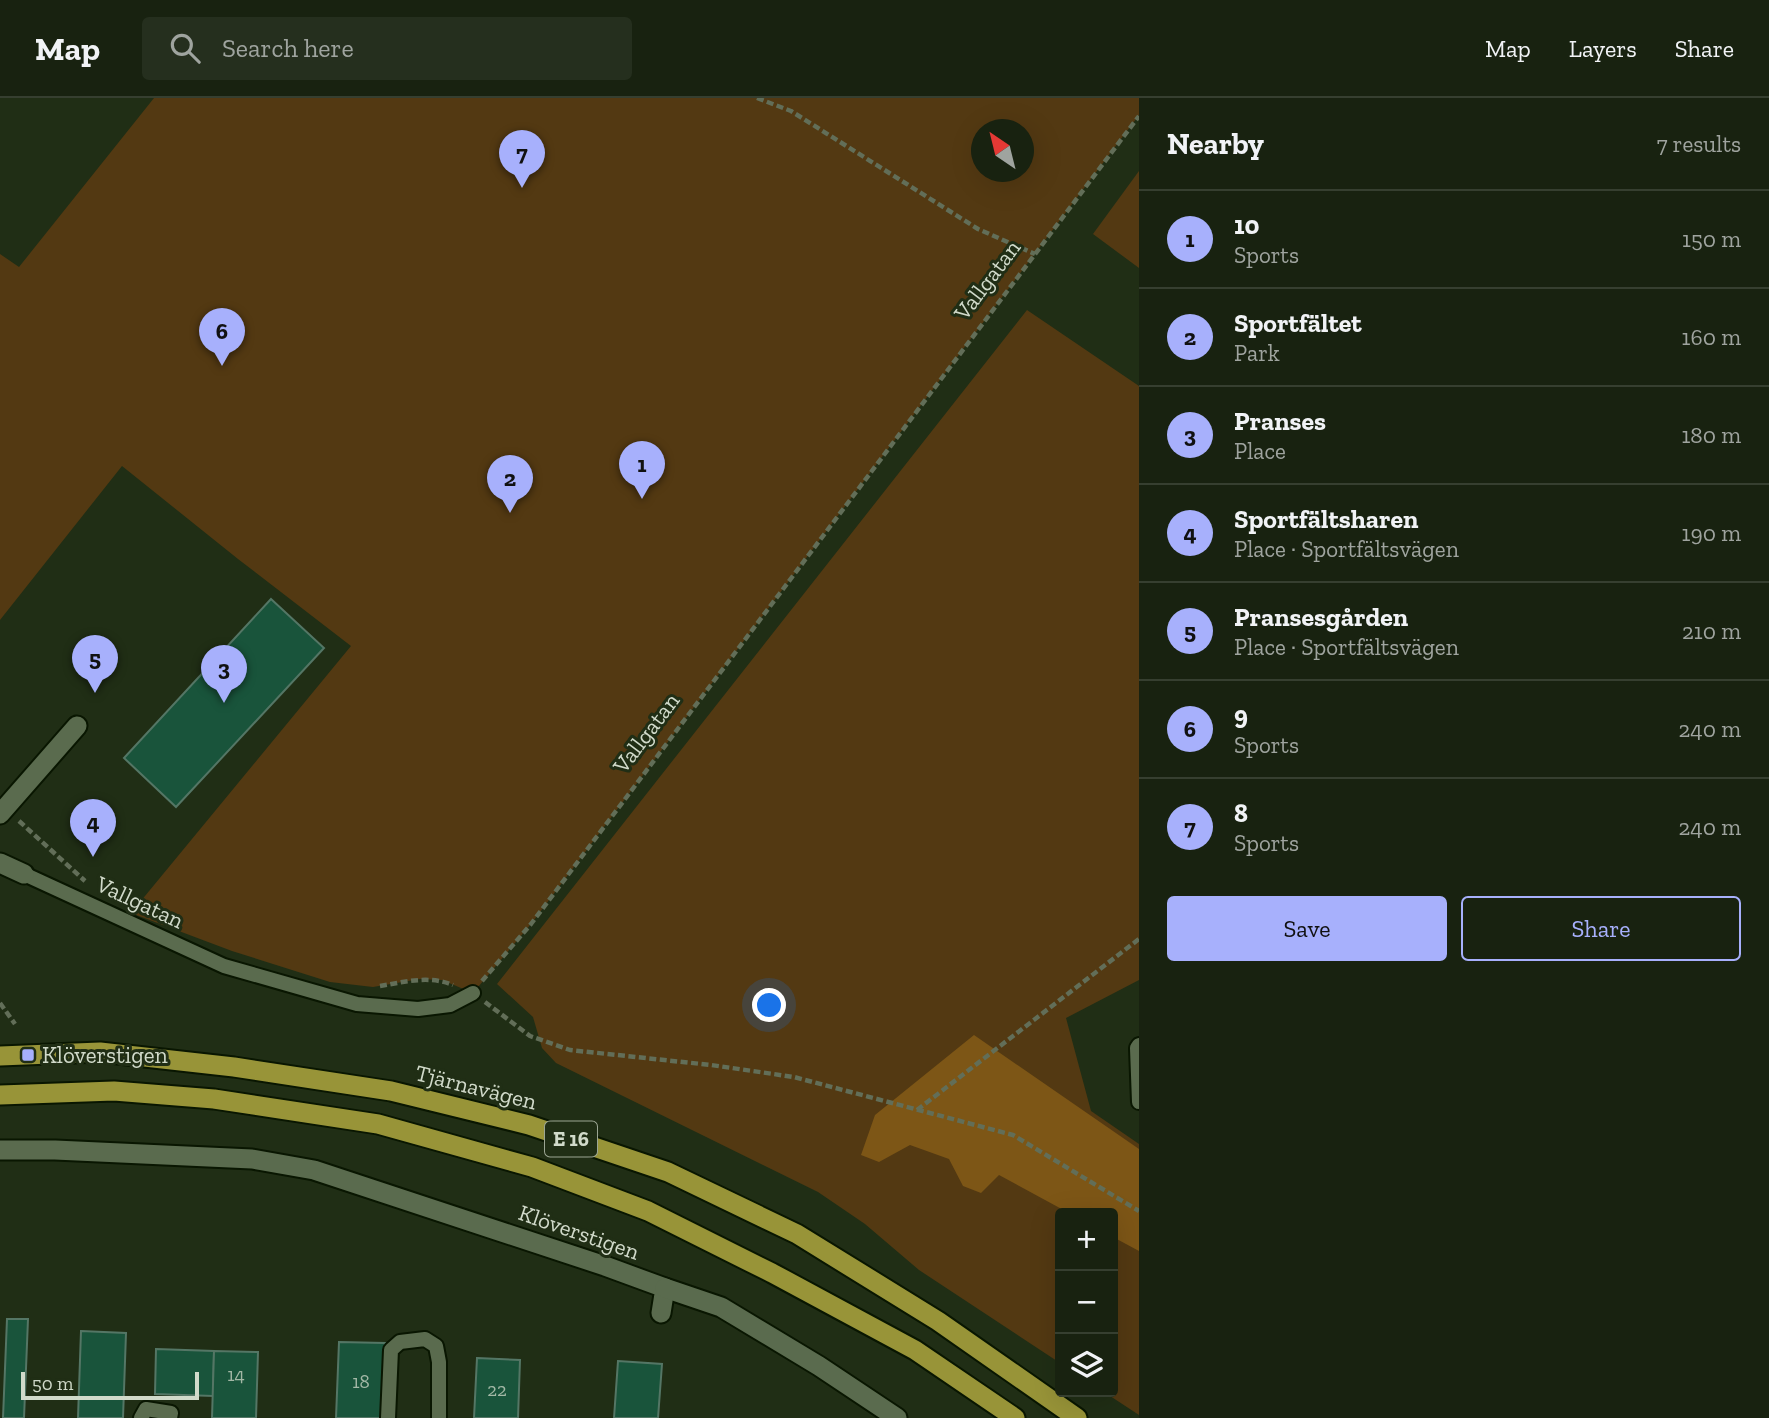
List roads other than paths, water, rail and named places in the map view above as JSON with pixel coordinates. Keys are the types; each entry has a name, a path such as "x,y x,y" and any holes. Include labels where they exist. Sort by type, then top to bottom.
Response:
{"highway":[{"name":"Tjärnavägen","path":"0,1056 100,1052 234,1067 391,1091 542,1129 668,1172 797,1234 938,1321 1077,1418"},
{"name":"E 16","path":"0,1095 114,1091 214,1099 378,1124 532,1167 648,1211 772,1273 915,1350 1015,1418"}],"street":[{"path":"2,811 77,726"},
{"path":"0,863 24,874"},
{"name":"Klöverstigen","path":"0,1150 252,1159 314,1170 721,1307 897,1418"},
{"path":"661,1313 665,1288"}],"lane":[{"name":"Vallgatan","path":"24,874 225,966 357,1004 418,1009 450,1005 472,993"},
{"path":"1139,1045 1139,1102"},
{"path":"387,1418 391,1350 400,1342 425,1339 436,1346 439,1362 439,1418"},
{"path":"141,1418 146,1409 171,1413 170,1418"}],"place":[{"name":"8","path":"522,188"},
{"name":"9","path":"222,366"},
{"name":"10","path":"642,499"},
{"name":"Sportfältet","path":"510,513"},
{"name":"Pransesgården","path":"95,693"},
{"name":"Pranses","path":"224,703"},
{"name":"Sportfältsharen","path":"93,857"},
{"name":"Klöverstigen","path":"28,1055"}]}
